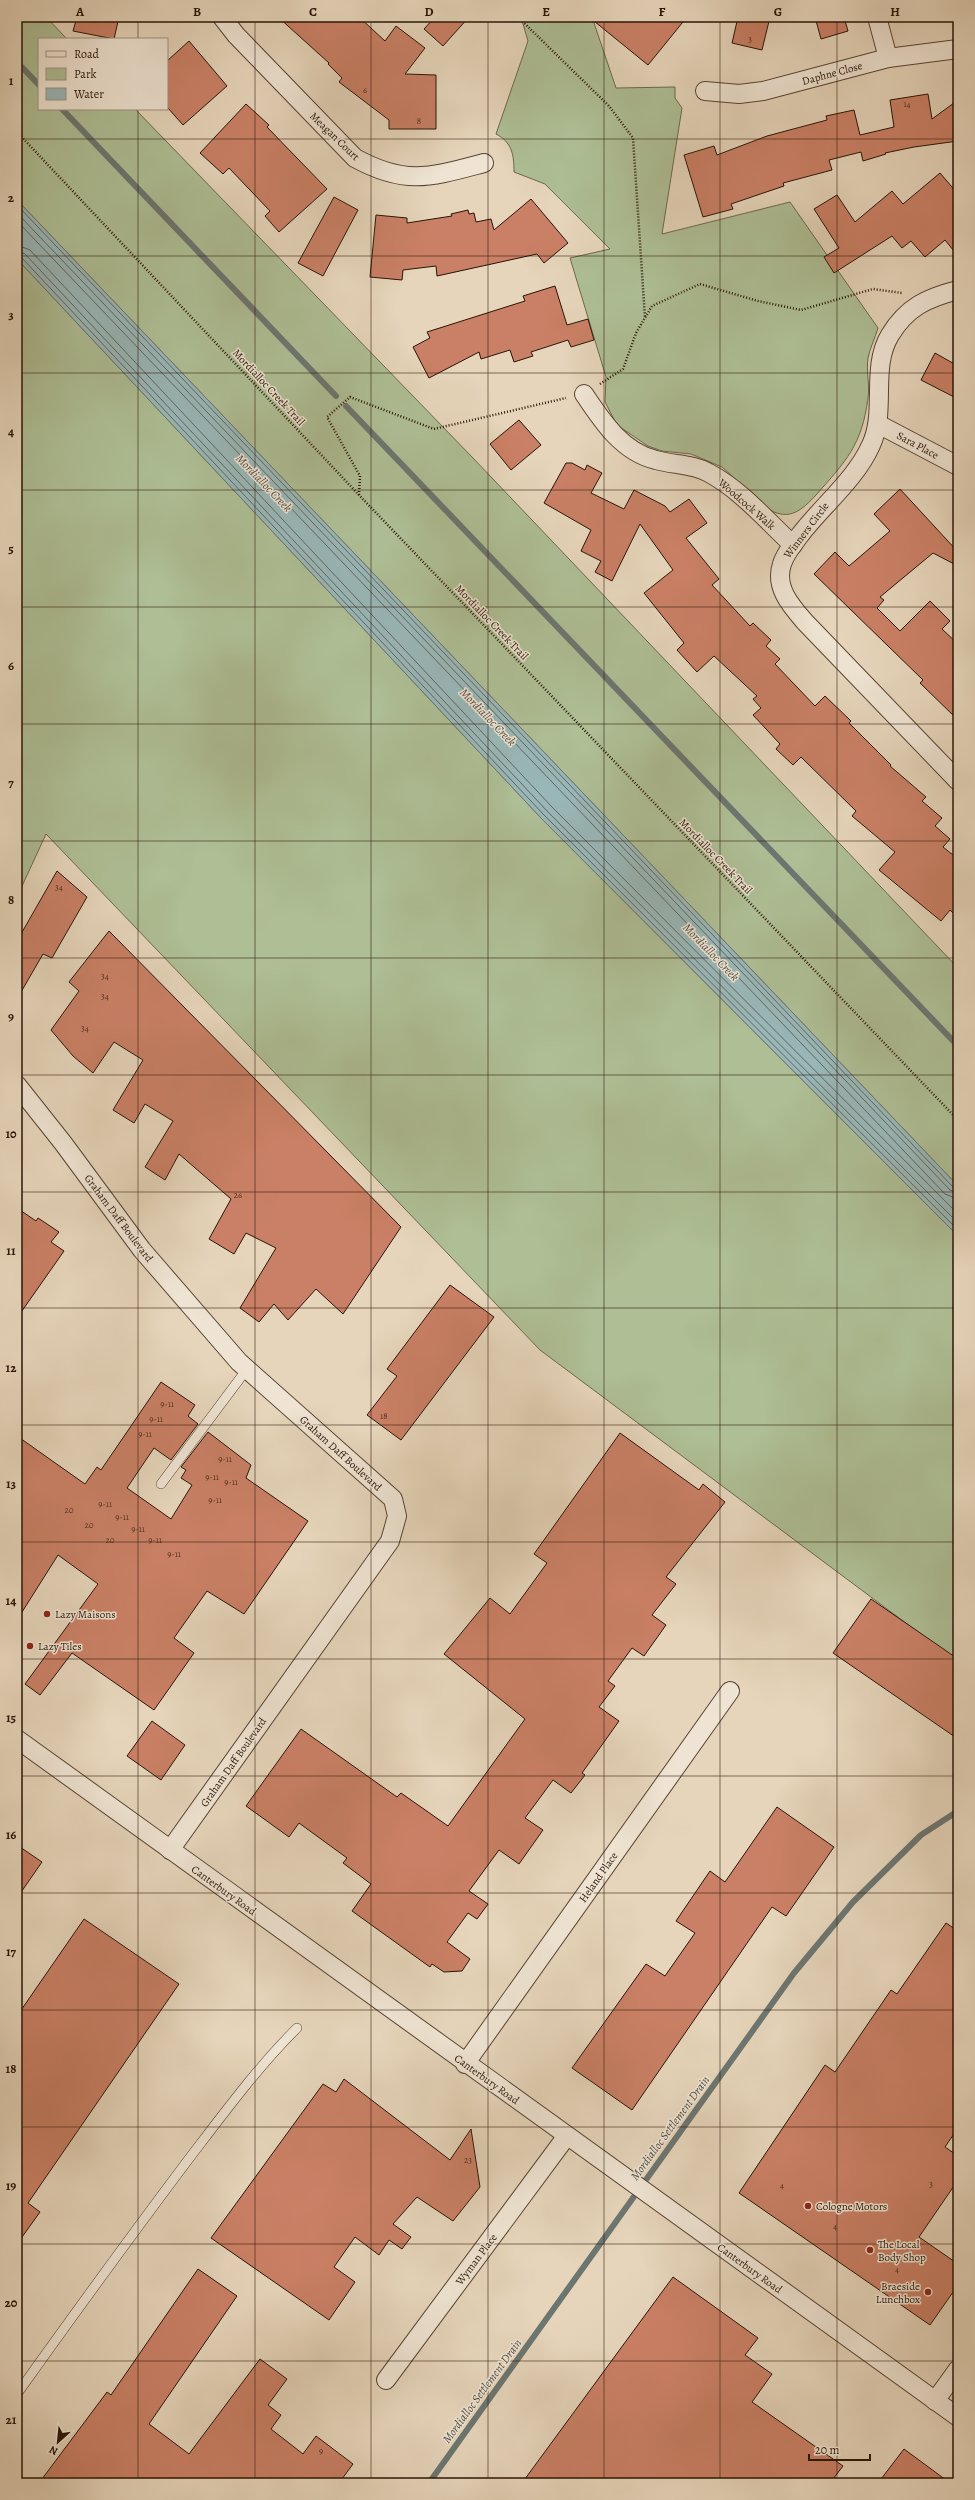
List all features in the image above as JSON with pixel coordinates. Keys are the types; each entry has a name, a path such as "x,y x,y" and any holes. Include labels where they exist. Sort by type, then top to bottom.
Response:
{"street":[{"name":"Meagan Court","path":"222,17 236,35 355,158 377,170 405,177 444,174 484,163"},
{"path":"877,17 888,58"},
{"name":"Daphne Close","path":"705,91 739,94 763,91 888,58 958,48"},
{"name":"Winners Circle","path":"958,290 930,297 907,314 889,336 882,357 878,424 871,445 855,472 816,514 793,545 782,564 781,585 788,602 958,781"},
{"name":"Woodcock Walk","path":"584,394 603,423 629,448 654,460 709,472 731,488 793,545"},
{"name":"Sara Place","path":"878,424 958,466"},
{"name":"Graham Daff Boulevard","path":"17,1085 63,1143 142,1250 247,1369 393,1499 397,1516 390,1541 170,1850"},
{"name":"Heland Place","path":"466,2064 730,1691"},
{"name":"Canterbury Road","path":"17,1739 566,2137 958,2417"},
{"name":"Wyman Place","path":"386,2380 566,2137"},
{"path":"935,2401 958,2369"}],"lane":[{"path":"161,1484 247,1369"},
{"path":"17,2394 140,2223 274,2050 297,2028"}],"path":[{"path":"518,17 609,106 633,138 645,318"},
{"name":"Mordialloc Creek Trail","path":"17,132 360,495 958,1120"},
{"path":"360,495 360,476 327,417 350,397 434,429 584,394 623,369 636,333 652,306 700,284 758,301 801,310 873,289 930,297"}],"green space":[{"path":"17,17 46,17 66,38 38,38 38,110 136,110 473,458 958,968 958,1186 17,200"},
{"path":"521,17 592,17 616,88 675,87 675,98 682,108 662,234 790,202 878,328 868,358 868,398 862,428 857,440 844,462 836,472 801,509 790,514 777,513 770,510 722,467 691,454 662,451 648,446 617,425 605,402 606,377 570,258 610,249 545,184 514,172 513,155 509,145 496,134 528,41"},
{"path":"17,259 541,818 958,1236 958,1662 540,1350 46,834 17,897"}],"water":[{"name":"Mordialloc Creek","path":"17,200 958,1186 958,1236 541,818 17,259"}],"building":[{"path":"77,17 119,17 114,38 73,31"},
{"path":"278,17 359,17 385,41 396,26 425,48 405,74 436,75 436,129 389,129 389,120 339,82 342,78 328,64 329,63"},
{"path":"435,17 469,17 443,46 424,29"},
{"path":"589,17 687,17 648,65"},
{"path":"738,17 770,17 762,50 732,43"},
{"path":"815,17 844,17 848,31 821,39"},
{"path":"189,41 227,86 183,125 168,108 168,60"},
{"path":"928,94 932,119 958,100 958,141 914,147 885,153 886,154 863,161 861,152 829,160 832,170 783,183 784,186 731,204 733,209 703,217 684,155 714,146 717,155 767,136 827,120 826,116 854,110 860,135 894,127 890,100"},
{"path":"246,104 269,125 267,127 327,189 279,232 265,216 270,211 229,168 223,174 200,153"},
{"path":"940,173 958,194 958,256 945,240 925,257 911,241 902,248 892,236 834,273 824,257 839,248 814,209 837,195 855,222 892,191 903,204"},
{"path":"334,197 358,210 323,276 298,263"},
{"path":"531,199 568,243 544,263 537,254 437,276 436,266 403,270 402,280 370,277 376,215 407,218 407,223 452,216 451,214 468,210 469,214 474,213 476,222 491,219 494,230"},
{"path":"555,286 567,325 588,319 594,340 571,347 568,340 531,352 533,356 514,362 510,350 481,359 479,352 429,378 413,347 430,338 427,332 525,301 523,296"},
{"path":"935,353 958,366 958,399 921,380"},
{"path":"519,420 541,445 511,470 490,444"},
{"path":"566,463 572,463 585,470 587,465 602,473 591,493 624,509 634,490 665,506 670,512 689,499 707,523 686,538 719,579 712,585 750,626 753,623 771,640 766,646 780,659 775,664 815,706 825,696 851,721 849,723 891,765 890,766 926,797 922,801 942,818 935,826 950,839 943,847 958,859 958,918 950,910 941,921 879,870 895,852 852,816 856,811 801,757 793,765 776,749 780,744 753,715 761,708 753,699 757,696 714,656 697,672 677,650 684,643 644,593 673,570 640,524 612,581 595,572 601,561 581,551 591,530 544,503"},
{"path":"900,489 958,552 958,566 933,553 880,597 884,600 877,608 900,631 930,601 950,621 942,629 958,644 958,720 920,683 923,680 814,574 835,552 849,566 890,531 874,514"},
{"path":"57,871 87,897 52,958 43,954 17,999 17,941"},
{"path":"109,931 401,1227 343,1314 316,1289 288,1320 274,1304 259,1322 240,1308 276,1248 246,1233 234,1254 209,1239 231,1199 179,1154 165,1180 145,1167 173,1121 145,1104 134,1123 113,1110 143,1060 114,1042 93,1073 73,1056 51,1030 79,991 69,982"},
{"path":"17,1208 36,1221 38,1218 59,1232 51,1242 64,1251 17,1318"},
{"path":"450,1285 494,1317 401,1440 367,1415 397,1376 387,1369"},
{"path":"161,1382 195,1405 188,1416 198,1424 171,1460 154,1448 127,1488 171,1519 192,1485 181,1478 186,1470 181,1467 208,1432 251,1465 246,1478 308,1521 244,1614 207,1591 174,1638 194,1653 154,1710 72,1653 40,1695 25,1684 98,1584 58,1555 17,1620 17,1436 85,1484 97,1467 101,1470"},
{"path":"620,1433 699,1490 703,1484 725,1502 666,1577 676,1584 652,1615 666,1625 644,1656 632,1648 608,1681 615,1686 599,1707 619,1721 582,1773 585,1775 571,1793 553,1780 525,1818 543,1830 519,1864 499,1850 469,1891 488,1904 477,1919 468,1913 447,1942 470,1959 462,1971 444,1972 432,1964 430,1967 352,1911 371,1884 343,1863 347,1858 299,1823 289,1837 246,1806 301,1729 397,1797 401,1793 448,1826 525,1719 444,1654 490,1598 510,1614 547,1563 534,1554"},
{"path":"871,1599 958,1659 958,1739 833,1653"},
{"path":"152,1721 185,1745 161,1780 127,1756"},
{"path":"777,1807 834,1847 786,1916 772,1907 632,2110 572,2068 646,1964 665,1976 695,1933 676,1921 710,1871 725,1882"},
{"path":"17,1845 42,1862 17,1898"},
{"path":"84,1919 179,1984 28,2203 40,2212 17,2244 17,2016"},
{"path":"946,1923 958,1931 958,2128 945,2147 958,2156 958,2180 919,2237 958,2264 958,2285 930,2325 739,2193 825,2065 835,2072 891,1990 897,1994"},
{"path":"344,2079 450,2160 471,2129 480,2187 453,2221 417,2197 393,2224 411,2237 402,2249 389,2240 379,2255 355,2237 334,2267 355,2282 329,2320 211,2238 323,2084 336,2092"},
{"path":"198,2269 237,2296 149,2424 189,2454 260,2359 287,2379 268,2405 281,2415 271,2429 303,2454 316,2436 353,2464 339,2483 39,2483 107,2392 111,2395"},
{"path":"673,2277 758,2338 745,2355 772,2374 752,2402 843,2466 830,2483 522,2483"},
{"path":"904,2449 950,2483 878,2483"}],"waterway":[{"path":"17,62 38,84"},
{"path":"63,110 336,396"},
{"path":"346,406 958,1046"},
{"name":"Mordialloc Settlement Drain","path":"429,2483 794,1973 853,1902 921,1835 958,1811"}],"place":[{"name":"Lazy Maisons","path":"47,1614"},
{"name":"Lazy Tiles","path":"30,1646"},
{"name":"Cologne Motors","path":"808,2206"},
{"name":"The Local Body Shop","path":"870,2250"},
{"name":"Braeside Lunchbox","path":"928,2292"}]}
